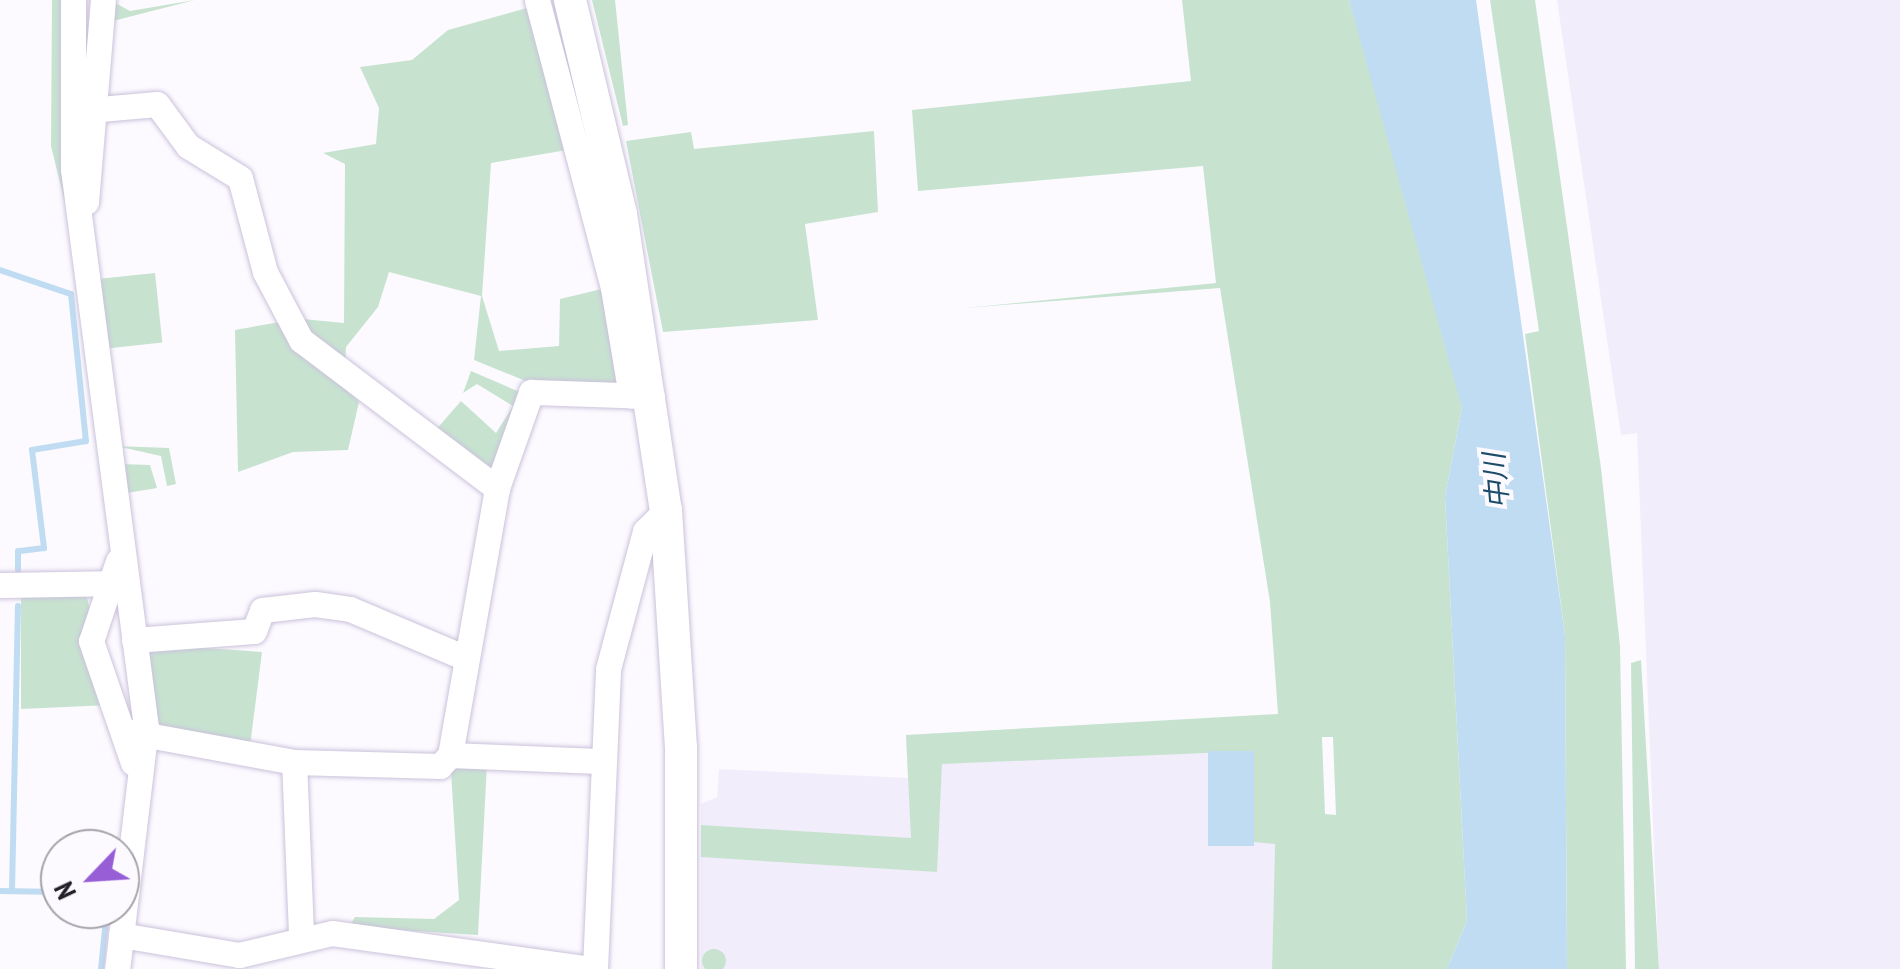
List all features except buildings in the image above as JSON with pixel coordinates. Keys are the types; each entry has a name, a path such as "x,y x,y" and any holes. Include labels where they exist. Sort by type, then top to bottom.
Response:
{"street":[{"path":"72,0 70,136 83,222 120,583 134,640 134,773 117,969"},
{"path":"83,222 100,109 102,0"},
{"path":"537,0 642,396"},
{"path":"570,0 666,510 681,747 681,969"},
{"path":"100,109 156,104 188,146 240,178 265,272 302,340 497,488"},
{"path":"136,733 294,762 440,766 450,755 463,657 497,488 530,392 642,396"},
{"path":"121,936 239,955 302,934 593,969 599,762 608,669 645,531 666,510"},
{"path":"0,585 120,583"},
{"path":"120,583 91,641 136,733"},
{"path":"134,640 254,631 262,610 315,604 350,609 463,657"},
{"path":"450,755 599,762"},
{"path":"294,762 302,934"}],"shaded area":[{"path":"1557,0 1900,0 1900,969 1659,969 1637,433 1621,435"},
{"path":"1278,715 1272,969 701,969 701,804 717,797 719,769 908,778 906,735"}],"green space":[{"path":"52,0 65,0 68,215 51,146"},
{"path":"110,0 130,11 195,0 109,22"},
{"path":"592,0 615,0 628,125 623,126"},
{"path":"1182,0 1349,0 1430,269 1462,408 1445,496 1467,921 1447,969 1272,969 1275,844 1254,842 1253,751 942,764 937,872 701,857 701,825 911,838 906,735 1278,714 1270,602 1220,288 965,308 1216,283 1203,166 918,191 912,110 1191,81","holes":["1322,737 1333,737 1336,815 1325,814"]},
{"path":"1490,0 1535,0 1601,468 1620,646 1626,969 1567,969 1565,635 1525,334 1539,331"},
{"path":"534,6 567,150 491,163 482,296 499,351 559,346 560,299 606,288 620,383 528,382 474,360 481,296 389,272 378,307 346,347 345,370 292,318 344,323 345,164 323,153 376,144 379,108 360,67 412,60 448,30"},
{"path":"874,131 878,212 805,224 818,320 663,332 626,141 691,132 694,149"},
{"path":"155,273 162,343 105,349 97,279"},
{"path":"280,322 359,402 348,450 293,452 238,472 235,330"},
{"path":"471,371 522,393 491,471 434,432 461,401 496,433 513,406 477,384 463,393"},
{"path":"116,446 169,448 176,484 167,486 161,456"},
{"path":"120,464 150,465 157,488 121,494"},
{"path":"86,592 109,705 21,709 21,597"},
{"path":"147,644 262,652 250,746 158,728"},
{"path":"1641,660 1659,969 1635,969 1631,663"},
{"path":"466,763 487,764 478,935 349,927 355,917 434,919 459,900 451,772"},
{"path":"714,949 726,961 714,973 702,961"}],"water":[{"name":"中川","path":"1349,0 1476,0 1565,635 1567,969 1447,969 1467,921 1445,496 1462,408"},
{"path":"1208,751 1254,751 1254,846 1208,846"}],"waterway":[{"path":"0,270 71,294 86,441 32,450 44,548 18,551 18,570"},
{"path":"12,891 18,606"},
{"path":"0,891 40,892"},
{"path":"101,969 105,929"}]}
